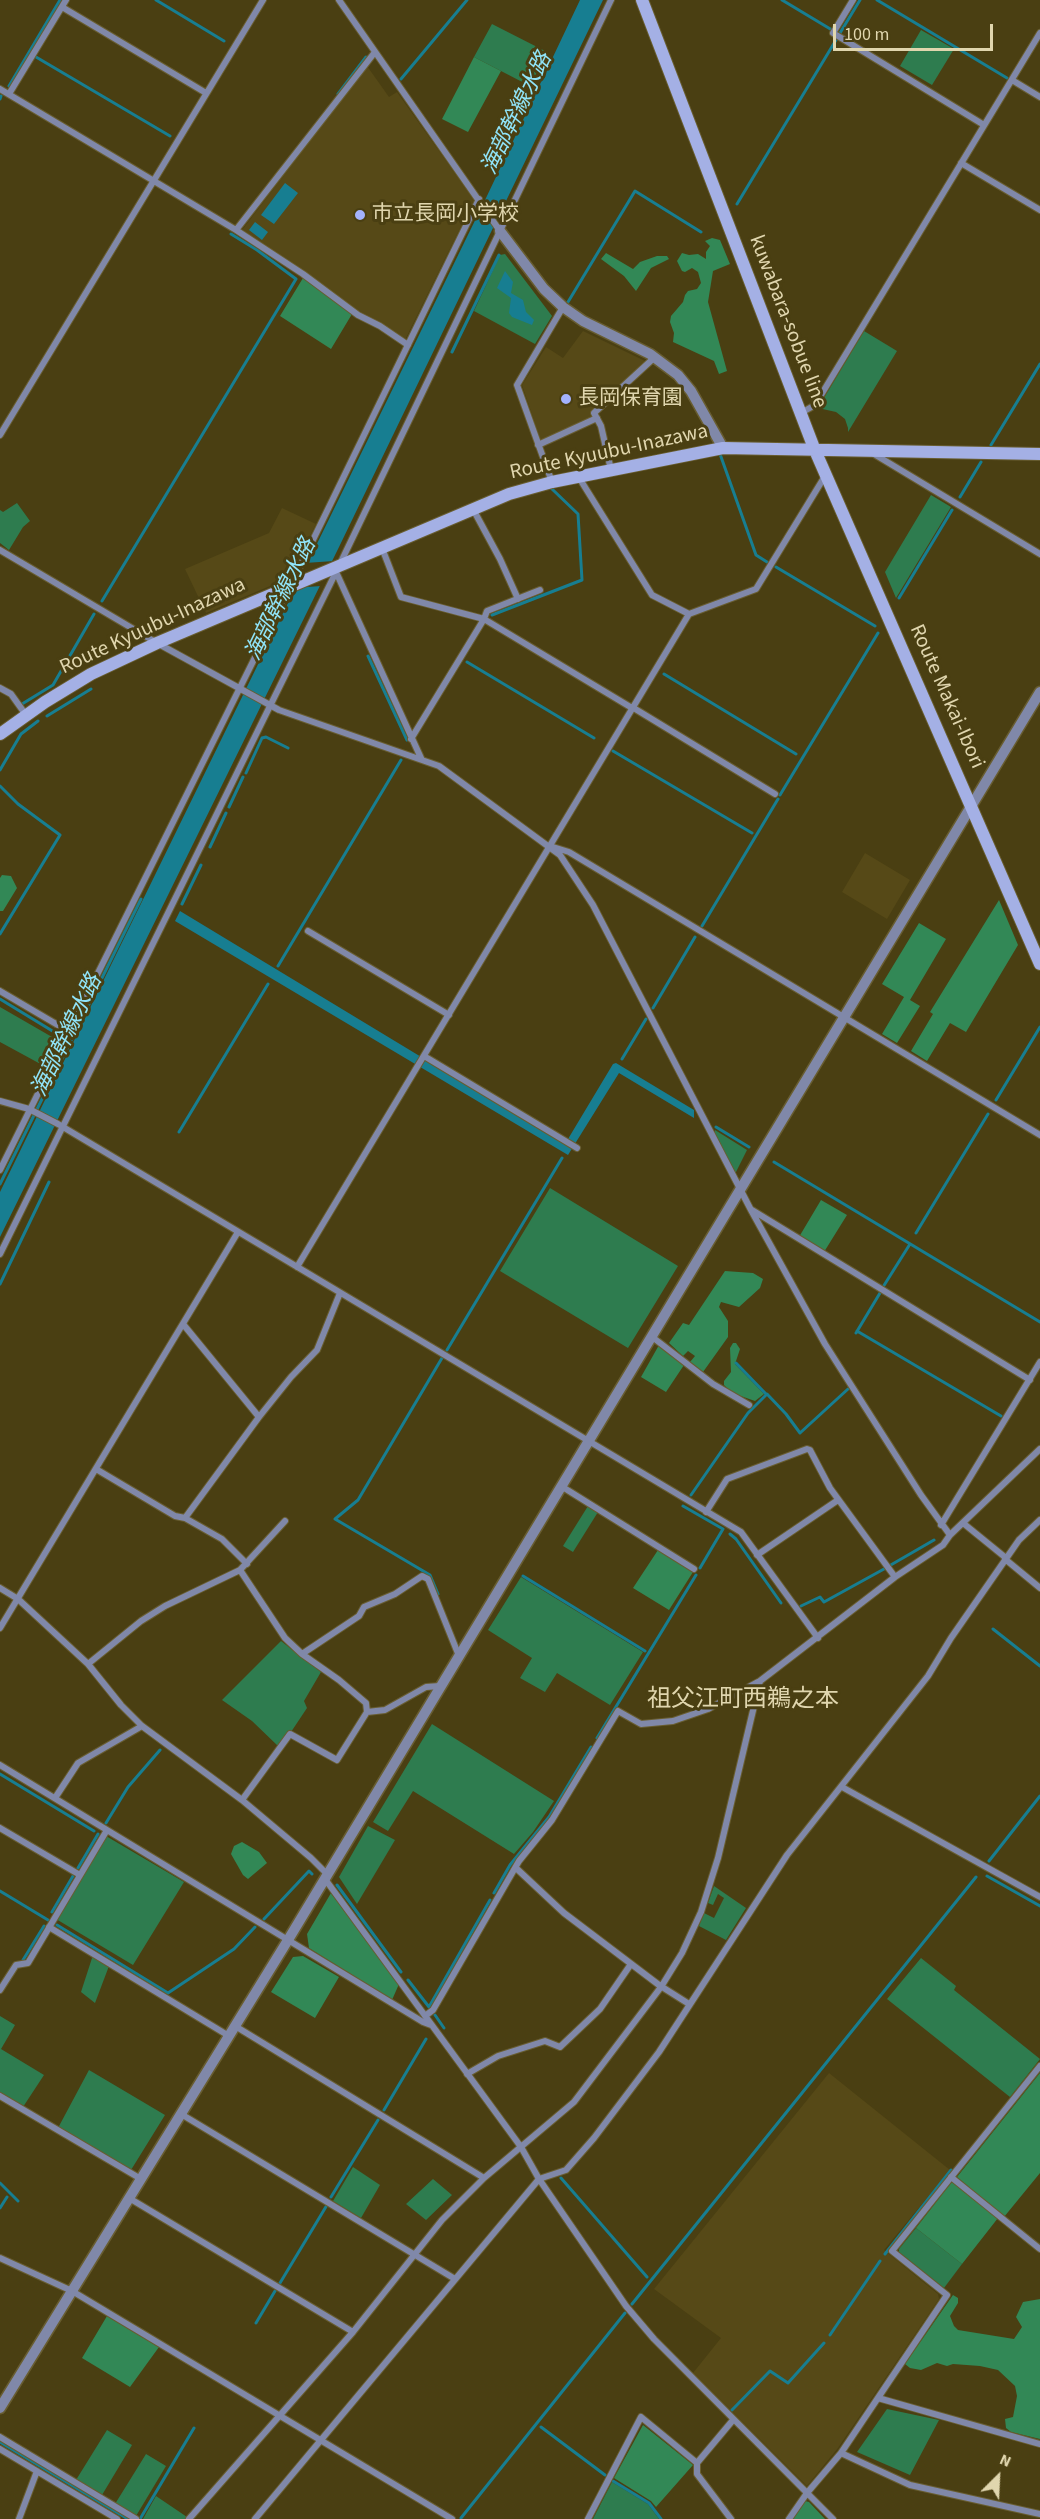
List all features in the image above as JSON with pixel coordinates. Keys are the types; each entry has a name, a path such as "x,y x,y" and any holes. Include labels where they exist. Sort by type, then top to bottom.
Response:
{"main road":[{"name":"kuwabara-sobue line","path":"642,0 814,448"},
{"name":"Route Kyuubu-Inazawa","path":"0,734 92,674 157,643 509,494 552,482 723,448 814,448"},
{"path":"814,448 1040,454"},
{"name":"Route Makai-Ibori","path":"814,448 1040,964"}],"street":[{"path":"0,435 152,180 263,0"},
{"path":"339,0 498,228 544,289 563,307 583,321 655,357 678,375 691,391 723,448"},
{"path":"0,1254 60,1125 335,569 498,228 611,0"},
{"path":"853,0 833,33 984,125"},
{"path":"9,94 64,3 206,93"},
{"path":"801,413 815,405 1040,33"},
{"path":"236,230 375,52"},
{"path":"1012,80 1040,97"},
{"path":"0,89 236,230 303,274 358,315 380,326 408,345"},
{"path":"961,163 1040,210"},
{"path":"0,1170 241,690 480,201"},
{"path":"552,482 517,385 563,307"},
{"path":"611,470 594,414 655,357"},
{"path":"538,445 597,418"},
{"path":"866,449 1040,554"},
{"path":"297,1267 689,615 756,589 826,475"},
{"path":"578,477 652,595 689,615"},
{"path":"473,509 518,599"},
{"path":"382,548 400,597 484,619 775,794"},
{"path":"0,550 157,643 267,704 439,766 560,855 593,905 751,1210 825,1344 941,1525 950,1535"},
{"path":"335,569 421,758"},
{"path":"411,739 488,611 540,590"},
{"path":"0,688 11,694 26,716"},
{"path":"0,2408 288,1941 560,1486 1040,693"},
{"path":"550,846 569,852 1040,1136"},
{"path":"308,931 449,1015"},
{"path":"0,991 68,1031"},
{"path":"423,1057 576,1147"},
{"path":"0,1101 31,1110 60,1125 741,1532 818,1638"},
{"path":"751,1210 1030,1380"},
{"path":"0,1628 238,1232"},
{"path":"185,1518 259,1417 291,1377 317,1350 340,1293"},
{"path":"183,1324 259,1417"},
{"path":"651,1336 713,1384 749,1405"},
{"path":"941,1525 1040,1362"},
{"path":"706,1512 728,1479 807,1449 810,1450 838,1500 895,1577"},
{"path":"425,2016 433,2010 516,1868 552,1820 618,1711 641,1724 673,1721 708,1709 760,1681 895,1577 943,1545 950,1535 1040,1449"},
{"path":"96,1469 175,1516 185,1518 222,1539 247,1564"},
{"path":"560,1486 694,1569"},
{"path":"757,1555 838,1500"},
{"path":"255,2519 539,2179 566,2170 594,2138 659,2052 788,1855 928,1676 951,1638 1019,1540 1040,1520"},
{"path":"88,1664 141,1621 165,1606 240,1570 285,1521"},
{"path":"963,1523 1040,1588"},
{"path":"240,1570 285,1638 302,1654 339,1680 366,1703 367,1712 337,1760 290,1734 242,1800"},
{"path":"302,1654 359,1616 364,1606 395,1594 422,1576 428,1579 459,1656"},
{"path":"0,1588 18,1599 88,1664 121,1706 142,1726 242,1800 312,1857 521,2147 539,2179 626,2306 654,2339 832,2519"},
{"path":"189,2519 353,2332 414,2253 484,2178 574,2103 661,1987 682,1953 701,1912 718,1858 760,1681"},
{"path":"367,1712 385,1710 426,1687 440,1686"},
{"path":"55,1798 78,1763 142,1726"},
{"path":"0,1765 288,1941 431,2025"},
{"path":"842,1787 1040,1897"},
{"path":"0,1828 80,1875"},
{"path":"0,1990 16,1965 28,1962 107,1830"},
{"path":"516,1868 564,1913 661,1987 690,2004"},
{"path":"50,1927 484,2178"},
{"path":"467,2074 498,2056 545,2041 560,2047 600,2009 631,1964"},
{"path":"789,2519 807,2493 841,2453 947,2295 892,2251 1040,2066"},
{"path":"0,2096 141,2179"},
{"path":"181,2114 455,2279"},
{"path":"951,2177 1040,2249"},
{"path":"129,2198 353,2332"},
{"path":"0,2258 72,2291 452,2519"},
{"path":"878,2398 1040,2444"},
{"path":"588,2519 640,2417 697,2463"},
{"path":"731,2519 697,2474 697,2463 734,2420"},
{"path":"0,2437 136,2519"},
{"path":"0,2449 117,2519"},
{"path":"841,2453 910,2485 1040,2514"},
{"path":"19,2519 38,2471"}],"shaded area":[{"name":"市立長岡小学校","path":"367,66 389,97 397,92 474,200 405,340 359,314 242,230"},
{"name":"長岡保育園","path":"583,331 645,361 591,413 594,416 541,441 522,385 546,347 563,358"},
{"path":"282,508 316,524 289,578 206,613 185,569 269,533"},
{"path":"865,853 910,880 887,919 842,892"},
{"path":"829,2073 950,2170 884,2250 938,2294 939,2299 838,2448 807,2486 693,2373 721,2338 654,2289"}],"green space":[{"path":"492,24 547,52 530,86 474,57"},
{"path":"921,30 954,49 932,85 900,66"},
{"path":"474,57 501,71 468,132 442,119"},
{"path":"712,238 720,240 730,264 713,271 708,302 727,371 719,374 714,361 673,342 674,333 670,322 671,316 683,302 688,291 697,289 701,283 698,272 692,268 685,272 682,271 677,261 682,253 698,254 706,259 706,252 710,246 705,241"},
{"path":"606,253 633,269 640,262 657,256 667,256 669,259 651,268 636,291 624,276 601,259"},
{"path":"505,254 552,316 535,344 474,311 500,255"},
{"path":"303,278 352,314 331,349 280,316"},
{"path":"864,331 897,351 848,432 845,419 836,412 818,408"},
{"path":"931,495 951,507 896,598 885,572"},
{"path":"17,503 30,521 23,527 9,550 0,543 0,510 3,512"},
{"path":"2,875 11,876 17,888 3,911 0,911 0,878"},
{"path":"999,900 1018,945 966,1032 950,1023 927,1061 911,1051 933,1014 930,1012"},
{"path":"919,923 946,939 910,1000 920,1006 897,1043 882,1034 904,997 882,984"},
{"path":"0,1007 59,1041 46,1067 0,1042"},
{"path":"715,1130 747,1150 735,1174 715,1134"},
{"path":"550,1188 678,1266 628,1348 500,1271"},
{"path":"821,1200 847,1215 824,1252 799,1237"},
{"path":"725,1271 753,1273 763,1279 760,1288 739,1307 721,1302 719,1307 728,1321 728,1337 703,1372 690,1362 695,1356 688,1351 683,1356 669,1343 683,1323 689,1325"},
{"path":"733,1343 736,1343 740,1349 735,1364 764,1394 755,1401 732,1393 724,1385 724,1381 731,1372 730,1348"},
{"path":"659,1345 684,1365 666,1392 641,1377"},
{"path":"588,1506 598,1512 573,1552 563,1546"},
{"path":"658,1550 693,1572 669,1610 633,1588"},
{"path":"521,1577 643,1652 610,1705 557,1673 545,1692 520,1678 532,1658 488,1630"},
{"path":"281,1641 321,1672 304,1701 307,1708 291,1732 288,1731 278,1746 252,1721 222,1700"},
{"path":"432,1724 554,1801 533,1832 514,1854 413,1791 388,1831 373,1822"},
{"path":"368,1826 395,1840 357,1904 339,1877"},
{"path":"106,1836 184,1882 133,1965 56,1919"},
{"path":"242,1842 259,1852 267,1863 248,1879 243,1875 231,1854 234,1846"},
{"path":"714,1886 746,1908 726,1940 699,1926 704,1913 714,1918 724,1898 718,1894 713,1905 708,1903"},
{"path":"331,1893 399,1984 392,2000 309,1948 307,1934"},
{"path":"93,1955 109,1966 95,2003 81,1992"},
{"path":"303,1956 339,1977 315,2018 271,1992 293,1957"},
{"path":"921,1958 956,1986 954,1990 1040,2059 1010,2097 887,1999"},
{"path":"0,2016 15,2025 1,2049 44,2075 23,2107 0,2094"},
{"path":"89,2070 165,2115 131,2170 58,2128"},
{"path":"1040,2073 1040,2173 1004,2217 957,2177"},
{"path":"353,2167 380,2185 361,2218 333,2201"},
{"path":"433,2179 452,2195 426,2220 406,2204"},
{"path":"951,2183 955,2183 998,2218 962,2264 916,2228"},
{"path":"916,2228 962,2264 944,2288 899,2252"},
{"path":"953,2295 958,2298 958,2303 950,2316 958,2330 1014,2339 1022,2327 1016,2317 1023,2302 1040,2299 1040,2439 1011,2432 1006,2428 1005,2419 1013,2417 1017,2396 1015,2386 998,2370 980,2366 953,2364 947,2366 937,2363 921,2370 910,2368 905,2364"},
{"path":"107,2316 159,2347 130,2387 82,2358"},
{"path":"887,2409 939,2420 910,2475 857,2452"},
{"path":"643,2425 693,2465 656,2507 651,2501 614,2478"},
{"path":"107,2430 132,2445 102,2495 76,2480"},
{"path":"146,2454 166,2466 136,2516 115,2504"},
{"path":"612,2482 648,2504 659,2519 593,2519"},
{"path":"156,2496 187,2517 186,2519 143,2519"},
{"path":"805,2501 809,2502 825,2519 793,2519"}],"water":[{"path":"580,0 603,0 339,547 0,1237 0,1192 486,198"},
{"path":"285,183 298,193 274,224 261,215"},
{"path":"255,222 268,232 262,240 249,230"},
{"path":"505,271 513,282 511,293 523,300 526,312 534,320 532,325 512,317 509,313 511,298 497,288"},
{"path":"180,911 565,1144 613,1064 616,1063 694,1110 694,1118 619,1073 568,1155 175,921"}],"pier":[{"path":"334,561 321,586 293,588 305,563"}],"waterway":[{"path":"9,86 60,0"},
{"path":"156,0 224,41"},
{"path":"401,79 467,0"},
{"path":"782,0 832,30"},
{"path":"840,33 860,0"},
{"path":"877,0 1007,78"},
{"path":"737,204 836,40"},
{"path":"36,57 170,136"},
{"path":"338,94 366,57"},
{"path":"568,302 635,191 701,232"},
{"path":"102,601 296,279 231,234"},
{"path":"452,352 499,255"},
{"path":"991,445 1040,364"},
{"path":"720,454 756,555 767,562"},
{"path":"960,497 981,462"},
{"path":"492,615 582,580 578,514 552,489"},
{"path":"899,598 952,510"},
{"path":"776,567 875,626"},
{"path":"22,704 53,685 94,614"},
{"path":"780,795 878,633"},
{"path":"368,656 407,740"},
{"path":"467,662 594,738"},
{"path":"664,674 796,754"},
{"path":"47,716 91,689"},
{"path":"0,770 21,734 38,721"},
{"path":"246,773 262,738 266,737 288,748"},
{"path":"613,751 752,833"},
{"path":"278,966 401,760"},
{"path":"229,807 243,777"},
{"path":"0,786 18,804 60,835 0,934"},
{"path":"702,926 778,799"},
{"path":"210,847 226,813"},
{"path":"182,904 201,865"},
{"name":"海部幹線水路","path":"0,1184 141,899"},
{"path":"653,1008 695,937"},
{"path":"179,1132 268,984"},
{"name":"海部幹線水路","path":"0,999 59,1035"},
{"path":"622,1059 646,1019"},
{"path":"996,1100 1040,1027"},
{"path":"916,1233 988,1114"},
{"path":"716,1127 749,1147"},
{"path":"447,1350 562,1158"},
{"path":"774,1162 1040,1322"},
{"path":"0,1284 49,1182"},
{"path":"883,1287 910,1244"},
{"path":"856,1333 880,1293"},
{"path":"857,1331 1001,1416"},
{"path":"438,1594 430,1575 335,1519 358,1500 442,1358"},
{"path":"736,1363 766,1394"},
{"path":"691,1495 748,1413 767,1394 800,1433 848,1389"},
{"path":"683,1506 723,1529 700,1568"},
{"path":"730,1534 736,1539 781,1603"},
{"path":"889,1566 934,1540"},
{"path":"801,1606 820,1597 824,1602 884,1569"},
{"path":"597,1738 696,1575"},
{"path":"523,1576 645,1651"},
{"path":"993,1629 1040,1666"},
{"path":"494,1893 510,1865 549,1817 591,1747"},
{"path":"106,1823 128,1787 160,1750"},
{"path":"0,1774 94,1831"},
{"path":"989,1861 1040,1796"},
{"path":"78,1868 98,1834"},
{"path":"264,1919 309,1871 312,1874"},
{"path":"52,1912 73,1876"},
{"path":"987,1876 1040,1906"},
{"path":"632,2304 976,1877"},
{"path":"337,1885 401,1972"},
{"path":"0,1891 48,1920"},
{"path":"408,1980 429,2007 490,1900"},
{"path":"57,1925 168,1993 234,1949 255,1927"},
{"path":"23,1960 44,1926"},
{"path":"435,2015 444,2028"},
{"path":"384,2110 426,2039"},
{"path":"331,2197 378,2120"},
{"path":"885,2254 951,2170"},
{"path":"561,2178 647,2277"},
{"path":"0,2183 18,2201"},
{"path":"0,2208 7,2197"},
{"path":"280,2283 327,2205"},
{"path":"830,2335 880,2261"},
{"path":"256,2323 275,2291"},
{"path":"461,2518 625,2313"},
{"path":"732,2410 770,2371 788,2383 824,2343"},
{"path":"541,2427 605,2475"},
{"path":"140,2519 194,2428"},
{"path":"0,2442 128,2519"},
{"path":"613,2481 649,2503 661,2519"}],"place":[{"name":"市立長岡小学校","path":"360,215"},
{"name":"長岡保育園","path":"566,399"}],"district":[{"name":"祖父江町西鵜之本","path":"743,1701"}]}
